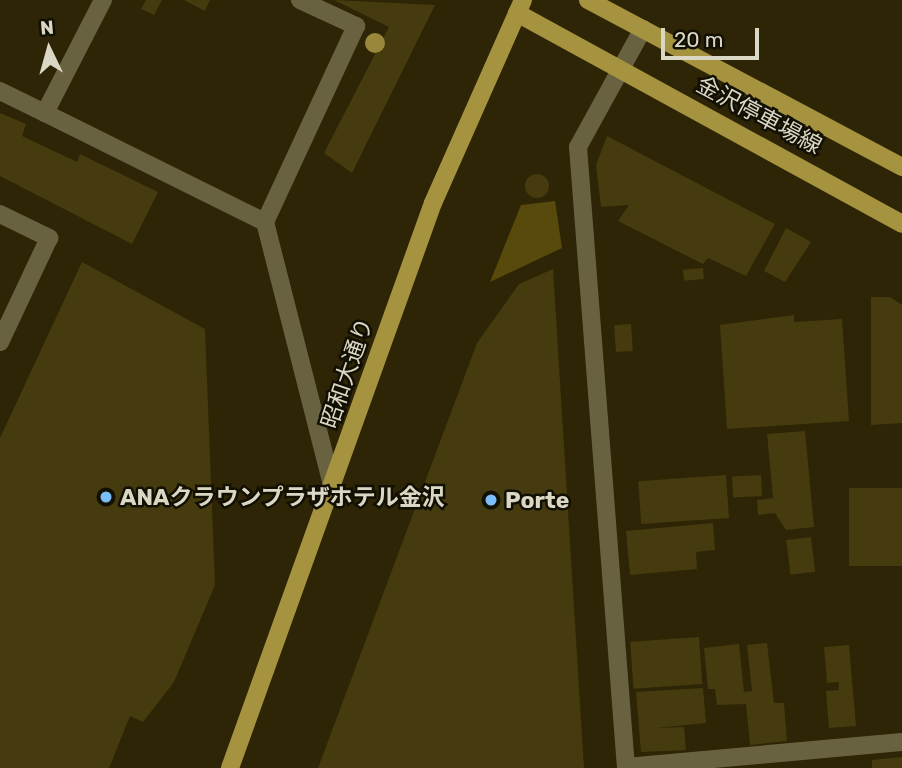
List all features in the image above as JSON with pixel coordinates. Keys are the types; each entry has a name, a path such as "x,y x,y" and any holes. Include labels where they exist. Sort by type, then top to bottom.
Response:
{"main road":[{"name":"金沢停車場線","path":"588,0 902,167"},
{"name":"金沢停車場線","path":"520,6 620,68 902,224"},
{"name":"昭和大通り","path":"230,768 333,489 433,203 520,6"}],"street":[{"path":"46,113 103,0"},
{"path":"300,0 356,26 265,222 333,489"},
{"path":"643,29 578,147 626,768 902,742"},
{"path":"0,91 265,222"},
{"path":"0,214 49,238 0,342"}],"shaded area":[{"path":"555,201 562,248 490,282 521,205"}],"building":[{"path":"146,0 162,0 154,15 141,9"},
{"path":"184,0 210,0 205,11"},
{"path":"334,0 435,5 352,173 324,153 389,27"},
{"path":"0,113 26,124 22,136 77,162 80,154 158,192 132,244 0,176"},
{"path":"607,136 775,224 746,276 708,258 703,264 618,221 629,205 601,207 596,165"},
{"path":"537,174 548,181 549,186 542,197 537,198 526,191 525,186 532,175"},
{"path":"786,228 811,242 785,282 764,271"},
{"name":"ANAクラウンプラザホテル金沢","path":"82,262 205,329 215,585 174,682 143,722 130,716 109,768 0,768 0,438"},
{"path":"703,268 704,279 684,281 683,270"},
{"name":"Porte","path":"553,269 584,768 318,768 477,343 519,284"},
{"path":"871,297 890,297 902,305 902,423 871,425"},
{"path":"794,315 794,322 842,319 849,421 727,429 720,325"},
{"path":"631,324 633,351 616,352 614,325"},
{"path":"805,431 814,527 786,530 775,513 758,515 757,500 773,498 767,434"},
{"path":"726,475 729,518 641,524 638,481"},
{"path":"761,475 762,496 733,497 732,477"},
{"path":"849,488 902,488 902,566 849,566"},
{"path":"713,523 715,550 696,552 697,569 630,575 626,531"},
{"path":"811,537 815,572 790,575 786,540"},
{"path":"699,637 702,684 633,689 630,642"},
{"path":"767,643 774,703 784,703 787,741 750,745 746,704 717,705 715,689 708,689 704,648 739,644 744,692 752,691 747,645"},
{"path":"849,645 856,726 829,728 826,691 839,690 839,682 827,683 824,647"},
{"path":"703,688 706,723 656,728 684,727 686,750 641,752 636,692"},
{"path":"902,757 902,768 872,768 872,760"}],"place":[{"name":"ANAクラウンプラザホテル金沢","path":"106,497"},
{"name":"Porte","path":"491,500"}]}
